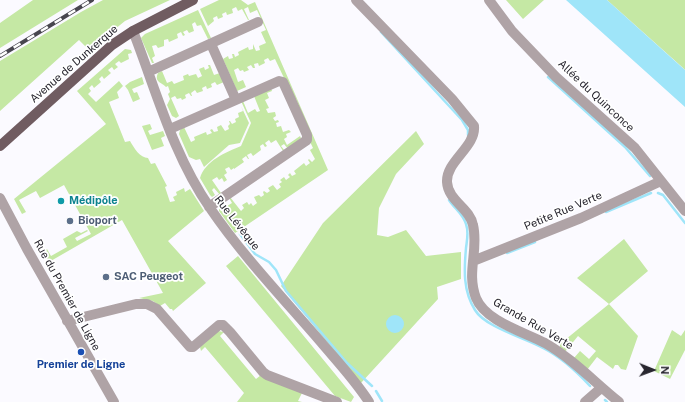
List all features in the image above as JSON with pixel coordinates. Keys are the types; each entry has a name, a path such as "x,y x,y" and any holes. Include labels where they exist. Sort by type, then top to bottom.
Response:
{"main road":[{"name":"Avenue de Dunkerque","path":"0,146 112,45 133,30 192,0"}],"street":[{"name":"Grande Rue Verte","path":"356,0 452,99 470,119 474,126 472,138 449,171 447,182 448,188 454,198 472,220 474,230 471,274 476,299 483,310 566,356 601,388 619,402"},
{"name":"Allée du Quinconce","path":"489,0 518,36 574,94 634,148 685,211"},
{"path":"148,72 258,22"},
{"name":"Rue Lévêque","path":"133,30 176,144 196,186 209,207 234,241 330,352 369,402"},
{"path":"211,44 236,100"},
{"path":"170,129 282,80 307,135 306,141 209,207"},
{"name":"Petite Rue Verte","path":"473,260 581,218 661,181"},
{"name":"Rue du Premier de Ligne","path":"0,198 67,321 114,402"},
{"path":"67,321 130,305 147,304 157,309 190,347 193,347 218,325 223,325 267,375 337,402"},
{"path":"585,402 601,388"}],"green space":[{"path":"33,0 78,0 0,48 0,23"},
{"path":"103,0 170,0 125,21 89,50 79,40 0,111 0,61"},
{"path":"219,0 241,0 248,5 255,2 328,170 235,233 219,211 219,205 222,209 232,203 229,198 230,197 241,211 244,208 242,205 247,202 249,205 251,203 253,206 257,203 254,197 259,195 261,197 264,195 264,191 267,193 270,191 268,188 273,185 277,190 281,187 279,184 282,182 280,180 284,177 286,180 290,177 288,175 290,173 292,176 296,174 294,171 304,163 306,166 310,163 308,160 309,159 312,162 315,159 310,150 313,148 296,99 294,99 275,59 270,61 268,58 264,60 265,63 259,66 258,63 254,64 255,68 251,65 247,67 249,70 244,72 243,70 240,71 238,68 234,70 238,82 243,80 246,87 237,91 223,59 228,56 229,59 233,58 232,54 234,54 235,57 239,55 238,52 248,47 249,50 253,49 253,44 256,51 260,50 259,46 266,43 261,32 266,30 257,10 250,13 248,7 244,9 249,20 242,9 238,11 236,7 232,9 233,13 227,15 226,12 222,14 223,17 218,19 217,16 213,18 214,21 208,26 200,9"},
{"path":"506,0 544,0 523,19"},
{"path":"607,0 685,0 685,70 682,67"},
{"path":"198,10 211,38 208,39 201,25 197,26 195,22 192,24 194,31 189,33 187,30 183,32 185,35 183,36 181,32 177,34 178,38 169,42 168,39 164,40 164,46 158,48 156,45 152,46 155,56 152,58 154,63 152,63 141,38 145,34"},
{"path":"125,49 131,50 132,53 128,54 129,59 121,63 119,61 115,64 118,67 114,70 112,67 108,70 111,73 104,79 102,76 99,79 101,82 94,88 92,85 89,88 91,91 88,94 96,102 119,81 123,86 117,92 119,98 109,102 125,142 130,141 142,156 148,158 151,164 155,163 167,186 165,187 170,202 175,201 173,197 177,195 176,192 184,188 185,192 190,189 204,211 168,241 206,283 173,311 165,303 160,306 153,301 139,298 163,293 122,220 49,262 44,251 47,249 51,256 67,247 63,239 77,231 81,233 87,230 88,231 75,238 77,241 91,234 64,185 40,198 36,191 19,200 26,212 22,214 14,199 106,124 77,91"},
{"path":"208,65 210,65 214,75 220,73 224,82 217,85 215,82 211,84 212,87 207,89 206,86 202,88 203,91 197,93 195,90 191,93 192,96 189,93 185,95 186,98 182,100 181,98 177,99 175,96 171,98 179,116 176,118 172,116 167,105 170,99 168,94 170,92 168,86 166,87 157,80 158,73 162,71 167,83 172,81 174,84 184,80 183,76 188,74 189,76 196,74 198,78 202,76 199,69 204,67 205,70 209,68"},
{"path":"142,77 144,84 132,89 134,93 137,92 140,99 133,102 125,86"},
{"path":"271,88 272,91 267,93 269,98 265,100 269,108 266,109 268,113 275,112 276,116 273,118 275,121 278,120 279,122 276,123 277,127 281,126 283,132 289,130 291,132 286,134 287,137 284,139 287,145 300,136 301,138 288,149 284,144 281,146 285,151 283,151 276,140 271,143 269,140 265,143 267,146 265,147 263,144 260,146 261,150 253,156 251,153 247,155 249,159 246,156 242,159 244,162 234,169 231,170 229,167 225,169 227,173 224,175 227,180 224,182 222,178 219,180 217,177 212,180 221,193 220,195 214,188 212,190 215,195 212,197 200,178 206,167 211,162 223,154 241,146 251,123 241,101 243,101 248,113 255,109 257,112 260,111 254,96"},
{"path":"241,106 249,123 240,143 229,145 204,167 200,159 196,160 189,157 179,134 180,130 184,127 191,142 195,140 194,137 206,132 207,135 212,133 210,130 212,129 214,132 218,131 217,127 221,125 225,131 229,129 229,121 232,124 236,122 235,119 239,117 238,113 243,111"},
{"path":"150,124 152,129 148,131 150,135 163,131 165,136 161,138 164,146 152,150 142,126"},
{"path":"416,131 424,144 396,174 379,208 377,235 388,237 406,230 426,256 461,252 461,279 437,287 438,299 361,383 281,286 323,223"},
{"path":"624,239 648,271 609,304 577,278"},
{"path":"238,256 354,397 351,402 335,396 226,266"},
{"path":"609,304 638,336 626,370 621,369 618,365 615,365 613,369 597,357 587,370 574,358 580,351 589,359 596,351 578,336 565,352 560,348 560,344"},
{"path":"672,330 681,336 685,330 685,350 670,379 654,371"},
{"path":"218,331 224,332 220,336 256,379 261,375 302,393 298,401 302,402 237,402 244,393 205,347 201,351 200,347"}],"water":[{"path":"566,0 607,0 685,70 685,107"},
{"path":"391,315 399,315 404,320 402,331 399,333 391,333 386,328 386,320"}],"waterway":[{"path":"381,32 462,120 468,130 468,135"},
{"path":"548,77 625,147 650,176"},
{"path":"606,212 651,193"},
{"path":"658,193 663,195 685,223"},
{"path":"449,200 463,217 467,227 468,236 465,280 468,295 475,310 487,322 550,352 574,370 590,386"},
{"path":"240,234 255,254 269,262 276,270 286,291 347,363 372,386"},
{"path":"507,253 535,242"},
{"path":"376,391 382,401"}],"railway":[{"path":"0,56 92,0"}],"place":[{"name":"Médipôle","path":"61,201"},
{"name":"Bioport","path":"70,221"},
{"name":"SAC Peugeot","path":"106,277"},
{"name":"Premier de Ligne","path":"81,352"}]}
